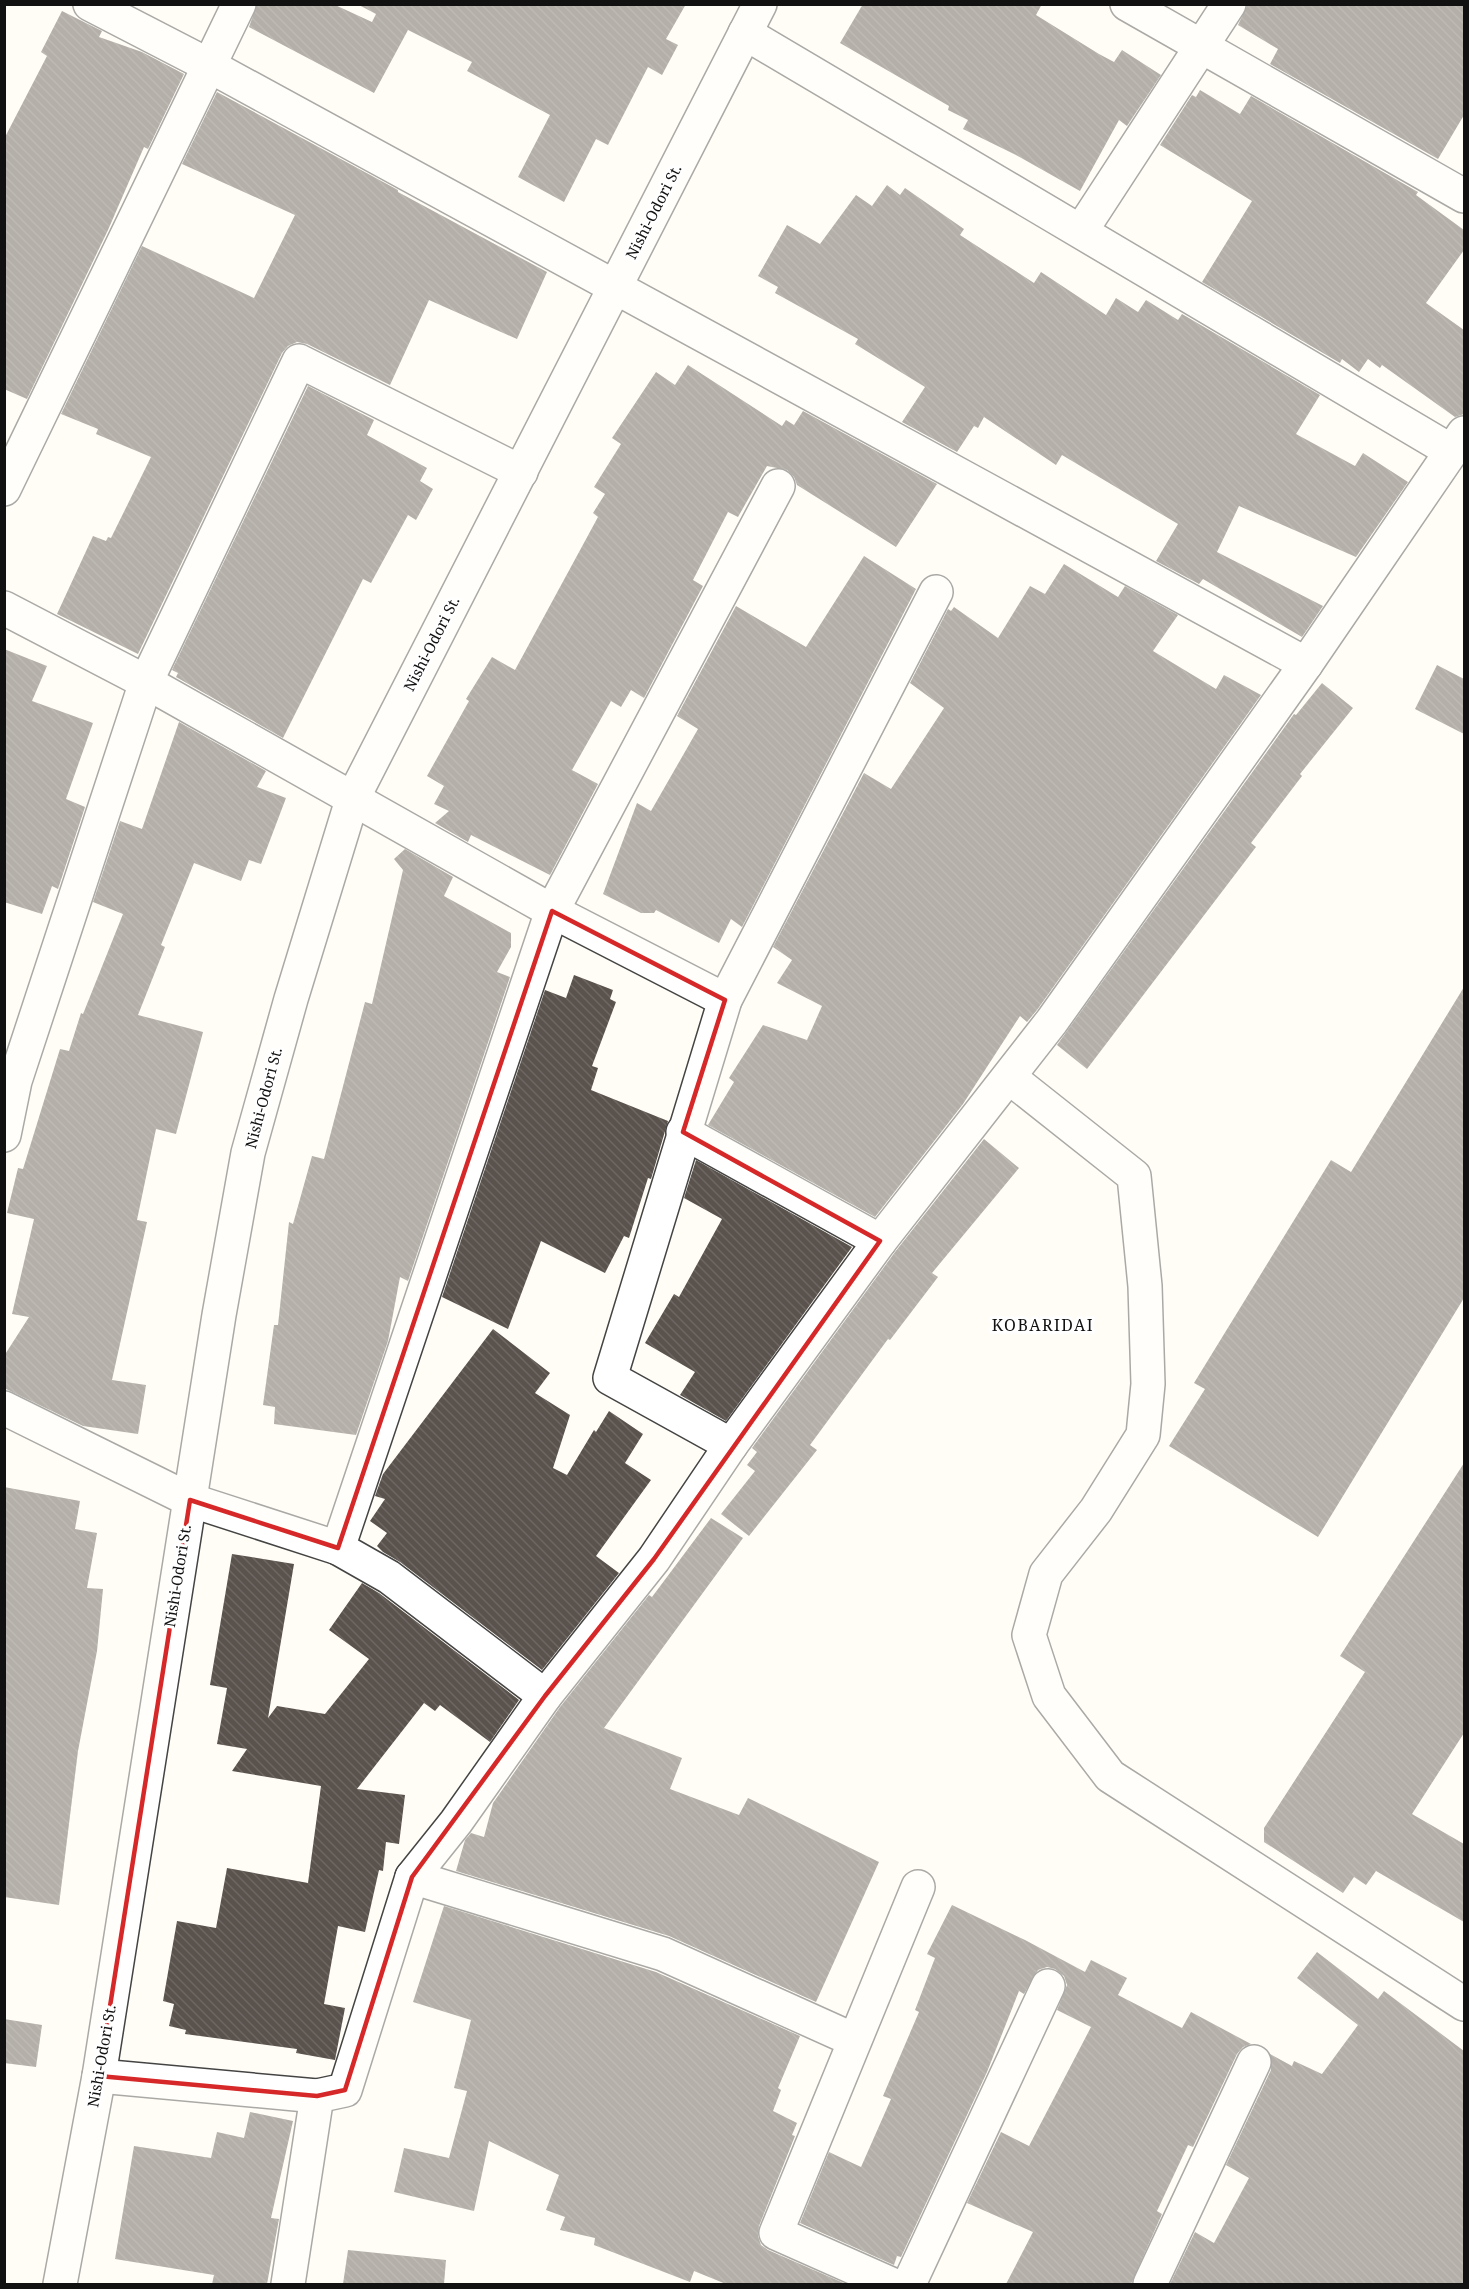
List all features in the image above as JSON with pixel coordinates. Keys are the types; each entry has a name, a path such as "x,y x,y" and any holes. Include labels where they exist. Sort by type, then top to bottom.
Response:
{"street":[{"path":"90,4 208,65 1306,664"},
{"path":"4,489 238,4"},
{"path":"1126,4 1464,195"},
{"path":"1082,231 1229,4"},
{"path":"99,2076 317,2096 345,2090 412,1877 456,1822 545,1696 654,1559 731,1445 880,1241 1052,1021 1306,664 1458,442 1082,231 752,19"},
{"name":"Nishi-Odori St.","path":"60,2284 99,2076 219,1316 248,1153 291,999 352,800 752,19"},
{"path":"4,1135 15,1081 146,682 298,361 521,472"},
{"path":"338,1548 552,911 778,486"},
{"path":"731,1445 610,1378 725,1000 936,592"},
{"path":"4,608 146,682 552,911 725,1000"},
{"path":"1009,1077 1134,1176 1145,1286 1148,1383 1143,1435 1096,1510 1046,1574 1029,1635 1049,1696 1110,1776 1464,2004"},
{"path":"683,1132 880,1241"},
{"path":"4,1408 190,1500 338,1548 388,1577 545,1696"},
{"path":"412,1877 663,1954 854,2040"},
{"path":"891,2284 776,2233 918,1887"},
{"path":"909,2284 1048,1986"},
{"path":"1150,2284 1254,2062"},
{"path":"288,2284 317,2096"}],"highlighted area":[{"path":"552,911 725,1000 683,1132 880,1241 654,1559 545,1696 412,1877 345,2090 317,2096 99,2076 190,1500 338,1548"}],"building":[{"path":"257,4 333,4 372,22 376,14 357,4 686,4 666,39 678,45 662,75 648,67 608,145 596,139 564,202 518,177 550,115 467,71 472,62 408,30 374,93 249,27"},
{"path":"863,4 1042,4 1036,15 1099,54 1114,62 1122,50 1161,75 1127,126 1119,120 1080,191 1016,155 963,129 968,120 948,110 949,106 840,43"},
{"path":"1248,4 1464,4 1464,115 1438,159 1270,64 1278,49 1238,25"},
{"path":"62,11 102,31 99,37 142,52 184,74 148,149 144,147 108,230 27,399 4,389 4,139 47,56 41,52"},
{"path":"1200,90 1240,114 1251,96 1418,192 1416,195 1464,230 1464,250 1426,303 1464,330 1464,414 1455,417 1382,365 1380,368 1368,359 1359,372 1342,359 1340,363 1202,282 1252,201 1160,145 1192,95 1196,97"},
{"path":"217,92 547,272 517,339 429,300 390,385 307,344 297,342 288,346 282,353 138,654 57,614 93,536 106,541 108,537 111,538 151,457 96,434 98,429 61,414 142,246 254,298 295,215 182,164"},
{"path":"887,185 900,195 905,188 964,229 960,235 1034,283 1041,272 1106,315 1116,298 1138,312 1146,300 1178,320 1182,314 1320,395 1296,434 1355,466 1363,453 1408,482 1356,557 1239,506 1217,552 1323,606 1302,637 1203,579 1199,584 1156,561 1178,524 1062,455 1056,465 984,417 978,428 974,426 957,452 902,422 925,387 855,344 858,339 775,293 778,287 758,276 787,225 820,244 856,195 872,206"},
{"path":"688,365 782,426 786,420 794,425 803,411 937,484 896,547 797,485 794,477 787,470 767,466 738,517 728,512 693,580 703,586 644,698 631,690 621,707 611,701 572,770 598,784 550,875 471,835 468,842 435,823 449,811 434,804 444,786 427,776 469,701 466,699 492,657 515,670 598,517 593,513 605,494 594,487 621,444 612,438 656,372 675,385"},
{"path":"308,386 374,420 367,435 427,468 420,481 433,489 416,520 408,515 371,583 363,579 283,738 176,677 178,673 172,670"},
{"path":"864,556 916,589 742,927 731,919 719,943 656,910 654,913 641,913 603,894 637,803 651,811 698,729 677,716 736,606 806,647"},
{"path":"1064,564 1118,597 1125,586 1178,615 1153,651 1216,689 1224,675 1261,695 1037,1010 1027,1022 1020,1016 963,1104 875,1217 708,1125 734,1082 729,1078 763,1025 807,1040 822,1006 777,983 792,960 773,947 864,773 891,789 944,708 910,683 948,609 951,611 954,607 998,638 1030,586 1045,594"},
{"path":"4,649 47,666 32,701 93,723 66,799 85,807 58,889 52,886 42,914 4,902"},
{"path":"1437,665 1464,679 1464,734 1415,709"},
{"path":"1322,683 1353,708 1300,774 1302,776 1251,843 1256,847 1087,1069 1057,1045 1294,714 1296,715"},
{"path":"179,722 266,771 257,787 286,798 261,864 249,860 241,881 194,863 161,945 165,947 138,1015 203,1032 176,1134 156,1129 137,1220 147,1222 112,1380 146,1385 138,1434 83,1426 4,1388 4,1356 29,1317 12,1314 34,1219 7,1213 18,1168 23,1169 60,1049 69,1051 81,1013 83,1014 123,914 93,902 120,821 142,829"},
{"path":"405,849 453,877 444,896 511,933 511,947 497,972 510,977 408,1281 400,1277 388,1341 356,1435 274,1424 275,1407 263,1405 274,1325 278,1325 289,1222 293,1224 312,1156 324,1159 365,1002 372,1004 403,870 394,859"},
{"path":"574,975 613,990 610,999 616,1002 592,1066 598,1068 591,1090 668,1121 651,1179 648,1178 629,1238 624,1236 605,1273 541,1241 508,1329 442,1297 545,990 566,998"},
{"path":"1464,987 1464,1298 1318,1537 1169,1446 1205,1389 1194,1383 1331,1160 1351,1172"},
{"path":"984,1139 1019,1168 932,1273 938,1277 890,1340 888,1339 810,1445 817,1450 749,1536 721,1514 755,1471 747,1465 757,1452 752,1448 895,1252"},
{"path":"696,1160 852,1247 726,1421 680,1395 695,1372 645,1343 674,1294 679,1297 722,1219 684,1198"},
{"path":"493,1329 550,1373 535,1393 570,1415 553,1468 567,1475 594,1430 596,1432 609,1411 643,1434 625,1463 651,1480 596,1556 619,1573 542,1670 400,1562 383,1552 377,1546 387,1533 370,1521 385,1499 375,1496 383,1474"},
{"path":"1464,1463 1464,1733 1412,1814 1464,1844 1464,1922 1376,1871 1366,1885 1354,1877 1343,1893 1264,1842 1264,1828 1365,1672 1340,1656"},
{"path":"4,1487 80,1501 75,1529 97,1533 87,1588 103,1589 97,1651 78,1751 59,1905 4,1897"},
{"path":"711,1518 743,1538 604,1728 682,1758 670,1789 739,1815 748,1798 879,1862 816,2002 669,1936 456,1871 465,1840 471,1833 484,1837 493,1803 560,1707 649,1595 652,1597"},
{"path":"232,1554 294,1564 268,1718 277,1706 325,1714 369,1659 329,1630 362,1583 379,1593 519,1700 490,1742 440,1705 435,1711 424,1703 357,1789 405,1795 399,1844 386,1842 383,1871 379,1870 365,1932 338,1926 324,2004 345,2008 335,2060 296,2053 297,2049 185,2034 186,2030 169,2026 174,2004 163,2001 177,1921 216,1928 227,1868 308,1883 321,1786 232,1771 247,1749 217,1744 227,1688 210,1685"},
{"path":"952,1905 1085,1972 1091,1960 1127,1978 1118,1995 1182,2028 1191,2012 1251,2044 1243,2047 1237,2054 1193,2147 1188,2145 1157,2211 1162,2214 1131,2284 1006,2284 1033,2232 967,2203 1001,2132 1029,2146 1091,2027 1057,2010 1067,1985 1064,1976 1055,1969 1047,1967 1038,1970 1024,1994 1019,1991 987,2072 901,2257 897,2256 894,2265 800,2223 829,2152 861,2167 891,2099 883,2096 919,2012 915,2010 935,1958 927,1954"},
{"path":"444,1906 656,1972 800,2036 778,2088 781,2090 773,2111 797,2123 792,2135 795,2136 759,2226 758,2236 761,2245 768,2250 846,2284 726,2284 694,2271 690,2282 594,2245 595,2238 560,2230 565,2217 546,2210 559,2175 489,2141 474,2211 394,2192 404,2148 449,2158 467,2091 454,2088 471,2020 413,2002"},
{"path":"1317,1952 1378,1999 1384,1991 1464,2051 1464,2284 1170,2284 1195,2232 1214,2243 1249,2178 1226,2165 1271,2070 1270,2054 1292,2066 1294,2061 1322,2074 1358,2025 1297,1978"},
{"path":"4,2019 42,2025 36,2067 4,2063"},
{"path":"250,2112 293,2121 271,2218 279,2219 267,2284 212,2284 214,2275 115,2259 134,2146 211,2158 217,2132 244,2138"},
{"path":"348,2250 446,2260 444,2284 343,2284"}],"district":[{"name":"KOBARIDAI","path":"1043,1325"}]}
